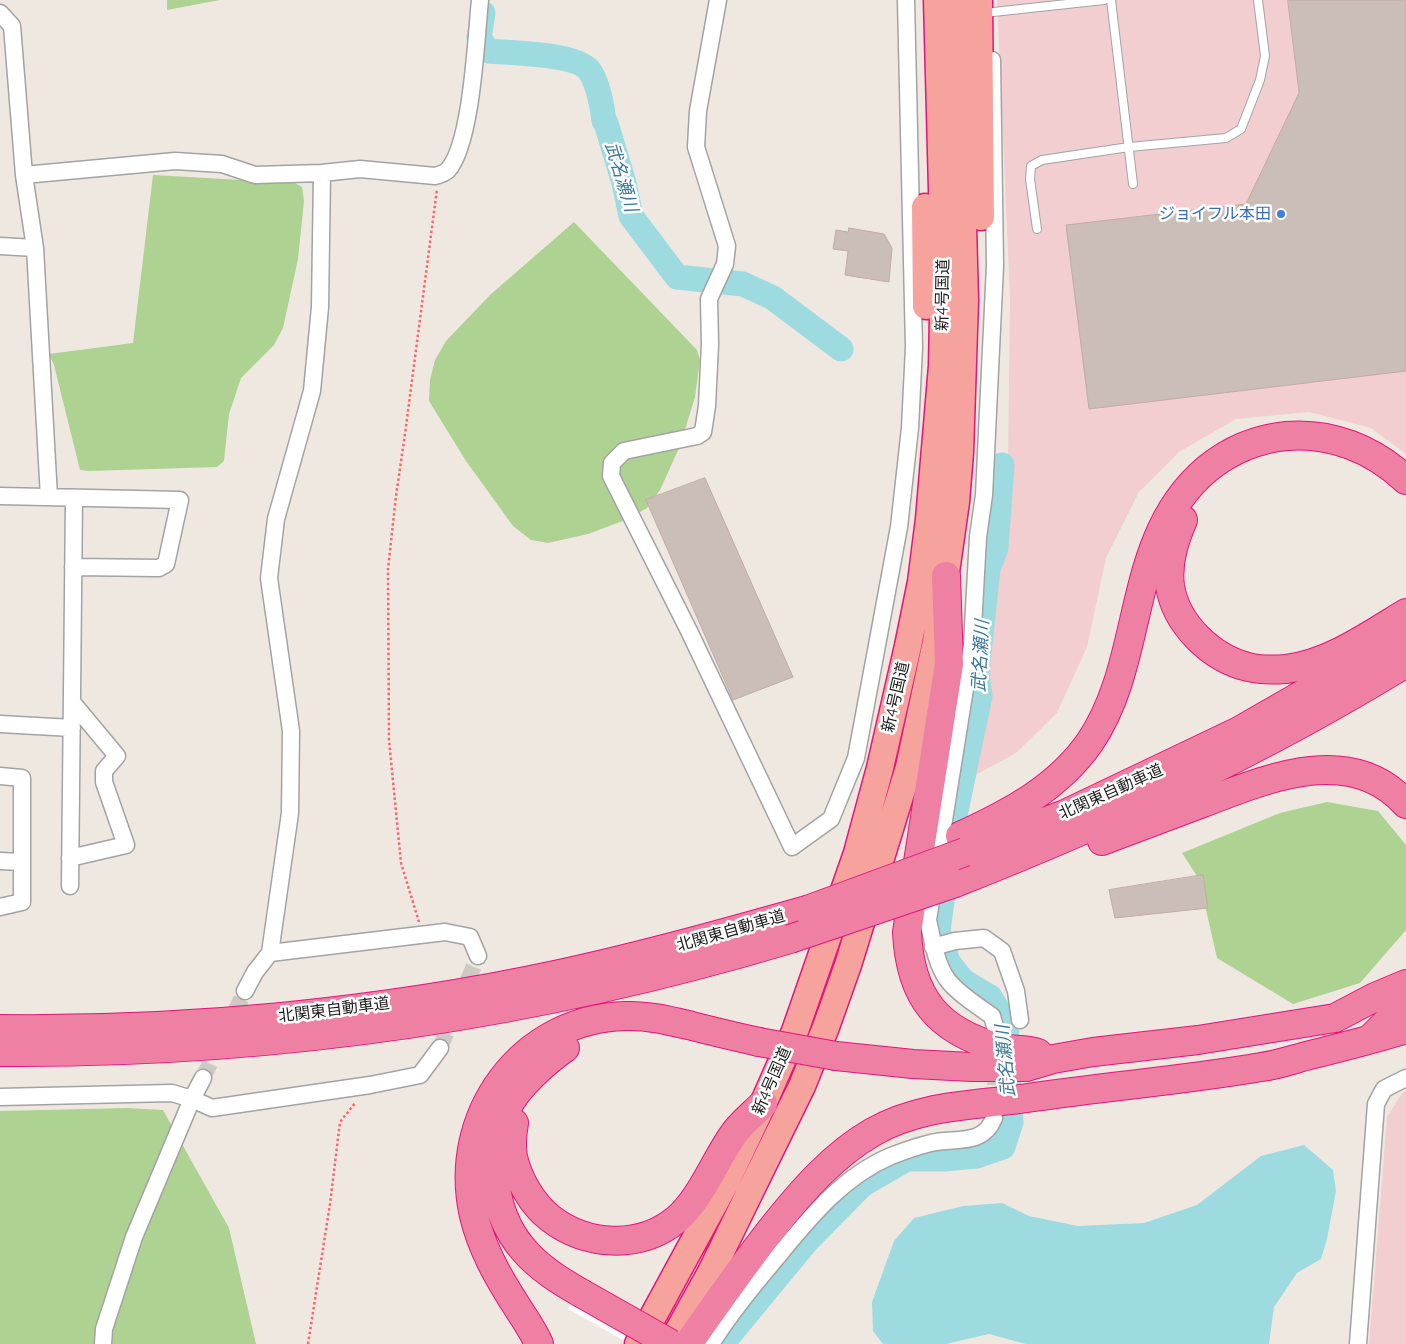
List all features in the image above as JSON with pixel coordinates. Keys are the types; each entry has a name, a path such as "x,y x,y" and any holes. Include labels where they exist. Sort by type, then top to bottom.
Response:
{"highway":[{"path":"919,0 929,519"},
{"name":"新4号国道","path":"638,1344 726,1182 795,1031 857,853 880,768 904,661 921,582 929,519 942,366 944,276 937,0"},
{"name":"新4号国道","path":"671,1344 711,1272 802,1086 832,1009 851,957 909,768 936,642 956,502 960,453 965,290 957,0"},
{"path":"960,453 974,389 982,251 983,8"},
{"path":"963,844 1002,816 1028,801 1055,780 1072,764 1090,742 1113,698 1121,673 1148,562 1158,536 1182,494 1214,464 1233,452 1256,442 1296,435 1318,436 1339,440 1360,448 1380,458 1406,480"},
{"path":"1406,501 1388,484 1363,467 1334,456 1309,451 1285,450 1259,456 1236,465 1212,482 1195,500 1183,518 1174,540 1170,566 1170,586 1176,606 1189,629 1208,647 1228,660 1249,668 1287,669 1315,662 1346,648 1406,613"},
{"path":"946,576 949,664 907,932 911,966 922,996 932,1010 961,1033 981,1042 1005,1049 1031,1050 1053,1059"},
{"name":"北関東自動車道","path":"0,1029 53,1030 150,1026 243,1020 330,1011 486,988 633,957 700,930 808,903 963,844 1065,814 1231,735 1406,635"},
{"name":"北関東自動車道","path":"0,1052 51,1053 239,1044 398,1026 487,1012 562,997 784,945 953,890 1183,786 1322,713 1406,663"},
{"path":"953,890 1282,775 1306,771 1349,772 1368,777 1386,786 1406,804"},
{"path":"1375,997 1406,962"},
{"path":"834,1063 1026,1067 1053,1059 1093,1052 1261,1031 1335,1018 1375,997 1406,984"},
{"path":"1369,1040 1395,1014 1406,1006"},
{"path":"539,1344 498,1276 481,1238 475,1217 470,1185 471,1152 482,1113 499,1082 512,1066 526,1054 555,1034 592,1020 628,1016 653,1018 756,1048"},
{"path":"688,1344 750,1257 808,1186 829,1165 872,1133 894,1122 943,1108 1264,1067 1369,1040 1406,1028"},
{"path":"645,1344 576,1298 523,1248 511,1232 498,1197 495,1169 496,1142 507,1106 538,1068 568,1046 607,1033 628,1031 650,1032 756,1048 834,1063 867,1074 960,1080 1035,1080 1066,1092"},
{"path":"522,1087 516,1108 512,1140 513,1158 525,1188 534,1203 559,1225 575,1234 593,1239 612,1241 630,1240 648,1235 665,1228 678,1218 692,1201 737,1130 763,1104"},
{"path":"482,1113 484,1192 488,1214 506,1248 531,1275 546,1287 576,1298 671,1344"}],"street":[{"path":"24,175 175,161 222,164 255,175 322,173 360,169 438,175 448,170 456,157 467,124 480,0"},
{"path":"718,0 698,111 696,147 727,246 724,264 709,299 710,344 707,406 703,432 698,436 624,451 612,464 611,476 689,631 792,848 831,819 856,758 899,527 910,428 914,347 906,0"},
{"path":"983,8 995,266 984,495 978,537 972,645 928,920 934,947 947,979 974,1004 992,1016 996,1030"},
{"path":"0,13 12,26 7,52 35,248 49,497"},
{"path":"245,991 254,972 270,953 290,813 291,732 268,578 276,520 312,391 320,307 322,173"},
{"path":"0,246 35,248"},
{"path":"0,496 180,500 166,564 159,568 73,567"},
{"path":"70,886 74,498"},
{"path":"876,654 904,661"},
{"path":"70,858 126,845 104,782 104,771 117,756 72,702"},
{"path":"0,724 72,728"},
{"path":"0,776 22,778 22,902 0,907"},
{"path":"0,861 22,862"},
{"path":"270,953 445,932 470,937 478,956"},
{"path":"934,947 956,941 984,938 1002,950 1016,991 1020,1020"},
{"path":"0,1097 172,1093 212,1108 370,1085 420,1075 440,1048"},
{"path":"103,1344 104,1329 134,1237 192,1099 203,1078"},
{"path":"1358,1344 1376,1104 1384,1090 1406,1078"},
{"path":"711,1344 747,1294 794,1236 831,1196 858,1174 891,1156 932,1142 964,1141 982,1134 992,1125 994,1118"}],"lane":[{"path":"983,8 1104,0"},
{"path":"1110,0 1133,184"},
{"path":"1037,228 1030,179 1031,166 1042,160 1129,147 1226,138 1241,129 1260,80 1265,56 1258,0"}],"path":[{"path":"423,934 401,863 389,740 388,569 438,175"},
{"path":"308,1344 330,1204 340,1122 370,1085"}],"shaded area":[{"path":"997,0 1406,0 1406,454 1371,428 1309,412 1236,419 1179,452 1139,492 1106,558 1087,647 1057,713 1016,753 970,778 984,694 1008,463 1010,298"},
{"path":"1406,1091 1406,1344 1369,1344 1387,1117 1402,1093"}],"green space":[{"path":"167,0 220,0 167,10"},
{"path":"153,175 295,183 302,187 304,201 298,259 283,328 274,345 241,378 229,414 224,461 217,467 80,470 54,365 49,354 133,343"},
{"path":"574,222 697,350 700,360 695,397 680,446 660,490 647,508 628,519 588,534 548,543 531,540 513,526 466,461 429,401 430,380 435,360 446,341 490,295"},
{"path":"1327,802 1378,811 1406,845 1406,930 1360,983 1293,1004 1217,958 1199,879 1182,853 1280,813"},
{"path":"127,1108 163,1110 229,1228 256,1344 0,1344 0,1111"}],"water":[{"path":"1304,1145 1333,1170 1336,1191 1327,1239 1321,1259 1297,1273 1274,1307 1269,1344 1026,1344 989,1334 946,1344 883,1344 873,1331 872,1302 894,1241 914,1218 963,1206 1002,1203 1029,1216 1078,1226 1144,1223 1197,1205 1261,1156"}],"pier":[{"path":"582,1286 686,1344 630,1344 568,1309"}],"building":[{"name":"ジョイフル本田","path":"1288,0 1406,0 1406,371 1089,409 1066,225 1246,204 1299,93"},
{"path":"849,228 884,234 892,248 889,282 845,275 848,251 833,249 836,230 848,232"},
{"path":"705,478 793,677 733,700 646,500"},
{"path":"1203,875 1208,908 1115,918 1109,890"}],"waterway":[{"name":"武名瀬川","path":"483,13 479,38 488,51 560,58 585,66 591,73 598,90 604,121 624,183 631,216 677,277 743,284 773,298 841,349"},
{"name":"武名瀬川","path":"722,1344 806,1242 862,1185 907,1159 944,1159 977,1156 1003,1147 1011,1122 1006,1023 990,997 963,981 948,962 938,930 953,825 980,696 977,672 988,569 996,548 1002,465"}],"tunnel":[{"path":"440,1048 478,956"},
{"path":"203,1078 245,991"},
{"path":"995,1058 995,1109"}],"place":[{"name":"ジョイフル本田","path":"1281,214"}]}
